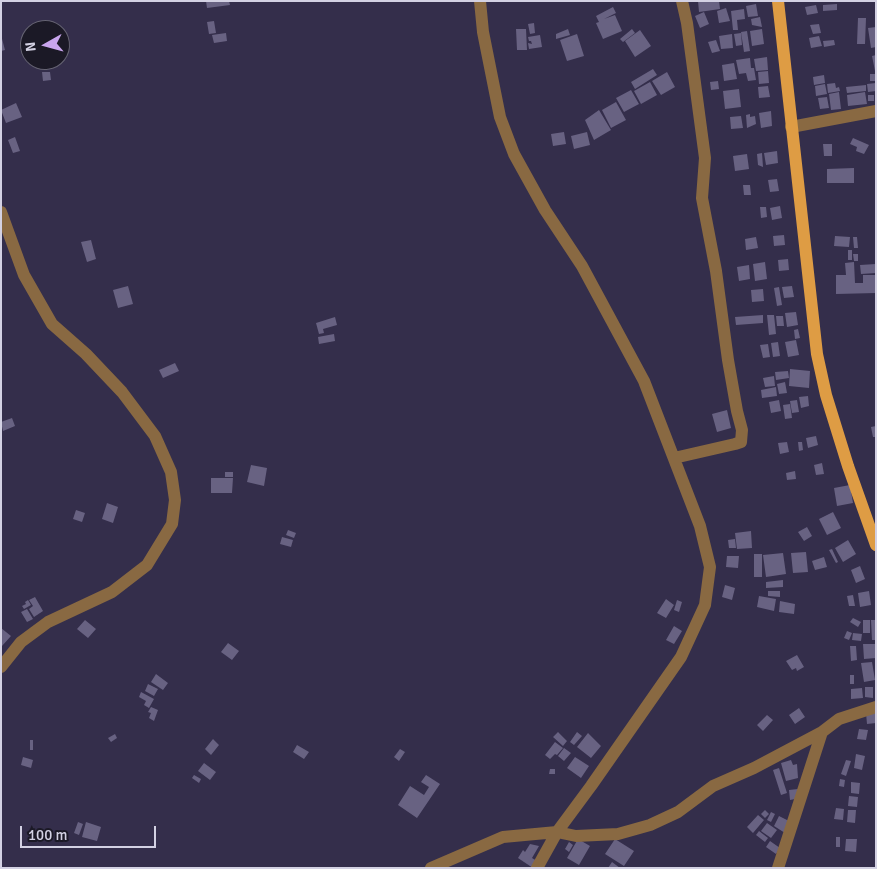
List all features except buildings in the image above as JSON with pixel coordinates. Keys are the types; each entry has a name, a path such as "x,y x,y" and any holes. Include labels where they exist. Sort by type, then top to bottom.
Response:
{"main road":[{"path":"778,1 817,354 826,395 848,466 876,545"}],"street":[{"path":"480,1 483,32 500,117 514,154 545,210 582,266 644,381 700,526 710,567 705,605 680,657 557,832 538,868"},
{"path":"674,458 741,442 742,430 728,360 716,271 702,198 705,158 687,23 682,1"},
{"path":"791,127 876,111"},
{"path":"1,212 24,276 52,324 86,354 122,392 155,436 171,472 175,500 172,524 147,565 112,592 48,622 22,642 1,667"},
{"path":"431,868 503,837 557,832 576,836 618,834 650,825 678,812 713,786 754,768 822,732 839,719 876,707"},
{"path":"778,868 822,732"}]}
